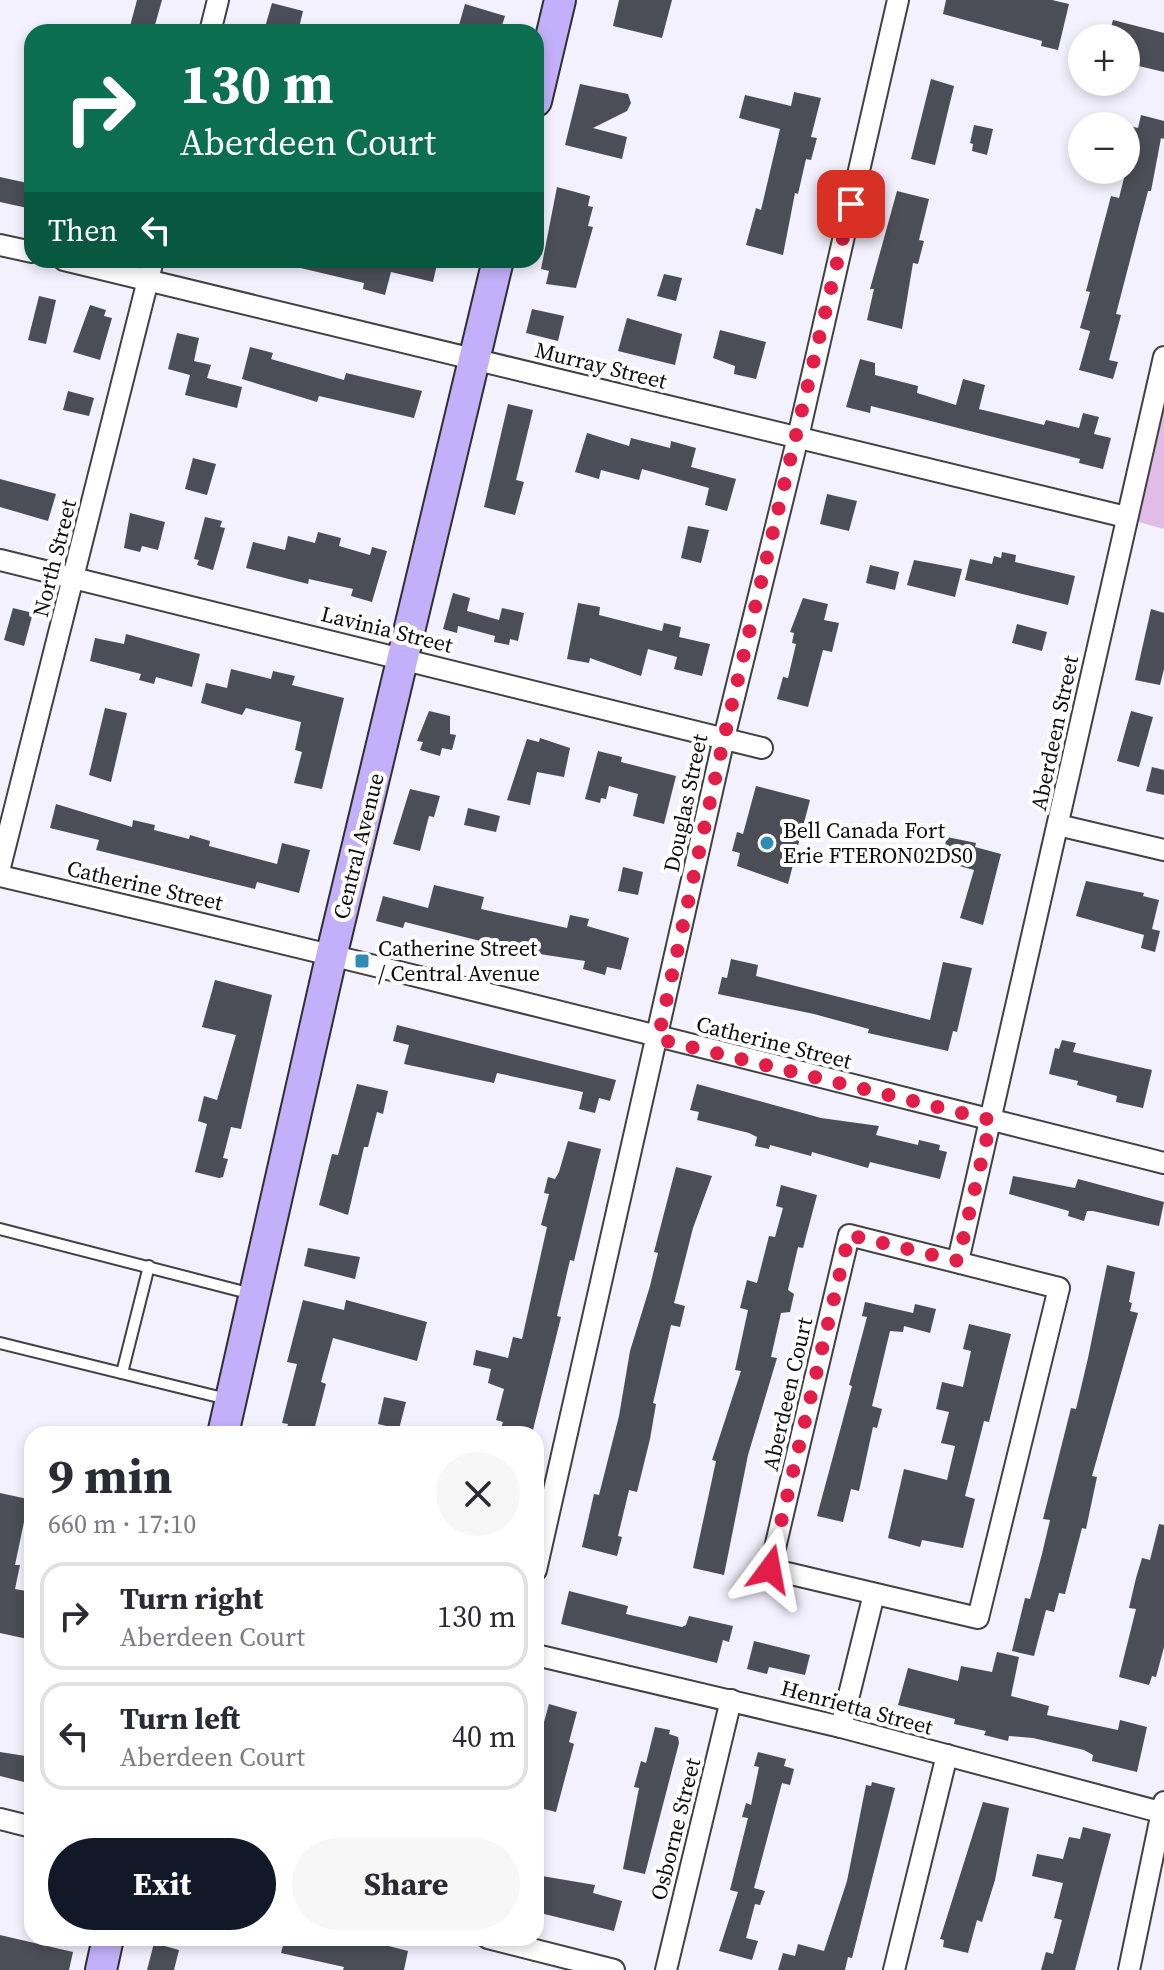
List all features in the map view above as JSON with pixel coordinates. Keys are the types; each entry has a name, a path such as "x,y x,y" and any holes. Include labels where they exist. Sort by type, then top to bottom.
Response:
{"main road":[{"path":"544,67 560,0"},
{"name":"Central Avenue","path":"225,1426 332,953 496,268"},
{"path":"101,1970 106,1946"}],"street":[{"path":"212,24 218,0"},
{"name":"Douglas Street","path":"544,1535 724,738 798,437 898,0"},
{"path":"0,245 24,250"},
{"name":"Murray Street","path":"150,270 474,359 1126,517"},
{"name":"North Street","path":"0,867 150,270"},
{"name":"Aberdeen Street","path":"991,1120 1164,357"},
{"name":"Lavinia Street","path":"0,560 762,748"},
{"path":"1058,825 1164,850"},
{"name":"Catherine Street","path":"0,876 332,953 658,1039 1164,1163"},
{"path":"958,1261 991,1120"},
{"name":"Aberdeen Court","path":"849,1235 958,1261 1059,1288 978,1618 770,1569 849,1235"},
{"path":"841,1727 874,1594"},
{"name":"Henrietta Street","path":"544,1657 841,1727 1163,1809"},
{"name":"Osborne Street","path":"666,1970 731,1700"},
{"path":"894,1970 947,1755"},
{"path":"1129,1970 1163,1809"},
{"path":"0,1819 24,1825"},
{"path":"520,1946 614,1970"}],"lane":[{"path":"0,1229 254,1294"},
{"path":"122,1373 149,1266"},
{"path":"0,1343 230,1399"}],"shaded area":[{"path":"1164,356 1164,529 1125,518"}],"building":[{"path":"137,0 162,0 155,24 131,24"},
{"path":"619,0 672,0 662,38 613,26"},
{"path":"946,0 1052,0 1069,4 1058,50 1041,46 1042,41 943,14"},
{"path":"272,3 303,11 300,24 266,24"},
{"path":"465,4 505,16 502,24 459,24"},
{"path":"1140,27 1164,33 1164,72 1140,66"},
{"path":"931,79 954,86 935,165 911,159"},
{"path":"580,84 628,94 631,103 627,111 593,128 627,137 622,159 565,145"},
{"path":"794,92 821,98 811,137 817,138 811,160 806,159 798,194 795,193 783,255 746,245 756,208 761,210 780,129 739,118 745,95 791,106"},
{"path":"1141,115 1164,121 1164,139 1161,138 1151,191 1148,191 1116,314 1121,315 1109,360 1118,362 1113,379 1079,370 1090,331 1080,328 1090,292 1086,291 1111,196 1119,198 1122,184 1140,184"},
{"path":"974,125 993,129 987,155 972,151 973,144 970,143"},
{"path":"0,177 24,182 24,207 0,202"},
{"path":"557,187 590,196 588,206 593,207 588,226 593,227 576,288 546,284 549,271 541,269 544,268"},
{"path":"897,191 929,199 919,240 924,241 918,264 913,263 902,329 867,320 874,289 870,289"},
{"path":"300,268 436,268 433,282 391,272 385,295 363,289 364,283"},
{"path":"664,274 682,278 676,301 657,296"},
{"path":"39,296 56,300 46,344 28,340"},
{"path":"90,305 106,310 104,316 112,318 100,360 73,352"},
{"path":"532,309 564,316 558,341 526,333"},
{"path":"627,318 682,334 675,365 618,351"},
{"path":"720,330 766,342 756,379 734,374 735,366 713,358"},
{"path":"177,333 199,338 194,361 211,365 207,378 242,387 237,408 185,395 190,375 168,369"},
{"path":"250,347 273,353 271,359 344,380 346,373 422,391 414,418 319,396 317,402 242,379"},
{"path":"860,359 875,363 875,375 918,386 917,393 956,405 963,379 985,385 979,409 1044,425 1046,420 1079,428 1083,413 1099,417 1094,434 1111,438 1103,469 1079,463 1080,459 871,406 870,413 846,407"},
{"path":"68,391 94,398 89,416 63,410"},
{"path":"508,404 533,410 516,480 524,482 515,515 484,507"},
{"path":"587,433 629,446 631,438 670,448 671,441 696,448 691,467 736,479 727,511 705,505 709,488 642,469 639,480 601,470 599,479 575,472"},
{"path":"193,458 216,464 207,495 185,489"},
{"path":"0,479 56,494 48,521 0,507"},
{"path":"827,494 857,501 849,531 820,524"},
{"path":"130,513 165,522 158,550 142,546 140,552 124,548"},
{"path":"205,517 222,521 220,527 225,528 213,570 197,565 199,560 194,559"},
{"path":"688,526 709,530 701,563 681,558"},
{"path":"318,532 341,538 339,546 370,555 372,547 387,551 372,602 351,596 353,589 309,579 308,584 246,568 253,542 285,550 288,536 315,543"},
{"path":"1002,552 1016,555 1015,562 1075,576 1068,605 965,580 970,559 992,564 994,556 1001,558"},
{"path":"914,560 962,569 955,597 907,585"},
{"path":"870,565 899,572 895,590 866,583"},
{"path":"453,593 470,598 467,611 499,620 502,608 524,613 518,641 510,639 509,645 494,642 495,636 458,626 457,633 443,629"},
{"path":"803,598 828,604 824,620 839,623 832,652 823,650 808,707 777,699 783,677 788,678 796,644 792,643 794,633 790,632"},
{"path":"578,603 600,607 599,615 662,631 664,623 681,627 679,637 710,644 702,676 674,669 677,657 648,649 641,676 590,658 589,663 567,659"},
{"path":"13,608 33,613 24,646 4,640"},
{"path":"1151,609 1164,613 1164,669 1160,685 1135,680"},
{"path":"1017,624 1047,632 1042,651 1012,643"},
{"path":"126,634 200,654 192,687 156,677 154,684 139,680 141,674 90,661 95,638 124,644"},
{"path":"231,669 271,679 273,671 295,676 292,685 344,698 322,789 294,783 302,752 295,750 301,722 246,708 242,715 201,703 206,683 227,688"},
{"path":"105,708 127,713 111,782 89,775"},
{"path":"429,711 450,716 450,734 456,735 452,750 442,748 440,756 420,750 423,742 417,741"},
{"path":"1131,711 1153,717 1139,767 1117,761"},
{"path":"540,738 570,748 564,777 537,772 530,805 507,800 527,739 539,742"},
{"path":"598,751 622,757 621,762 676,776 664,824 633,816 638,794 609,786 606,799 601,798 600,803 585,799"},
{"path":"1152,767 1164,770 1164,795 1146,791"},
{"name":"Bell Canada Fort Erie FTERON02DS0","path":"756,786 810,800 788,884 737,866 740,853 732,851 737,832 743,834"},
{"path":"410,789 440,796 434,817 429,816 420,851 393,844"},
{"path":"56,804 132,827 133,820 155,825 154,830 189,839 190,835 210,841 209,846 277,864 282,843 310,850 299,893 257,882 255,889 96,850 99,840 50,828"},
{"path":"468,808 500,816 496,832 464,825"},
{"path":"947,837 976,843 975,847 1001,854 983,925 960,918 974,870 941,861"},
{"path":"623,867 643,872 638,895 618,891"},
{"path":"1086,881 1144,893 1143,896 1159,900 1152,929 1160,931 1155,952 1141,948 1144,935 1076,916"},
{"path":"434,885 484,897 481,909 567,928 570,915 589,919 587,926 629,938 621,970 607,967 605,975 583,969 585,961 520,951 405,922 403,928 376,921 383,896 428,908"},
{"path":"731,959 758,965 756,976 930,1020 943,962 972,968 957,1032 953,1031 948,1051 868,1033 869,1029 814,1014 718,994 722,977 727,978"},
{"path":"215,980 272,995 241,1129 231,1127 223,1158 228,1159 223,1177 219,1178 195,1172 207,1124 198,1121 204,1096 217,1100 236,1035 202,1027"},
{"path":"397,1025 616,1080 610,1101 599,1098 595,1113 579,1109 583,1092 497,1073 494,1083 404,1064 409,1045 393,1041"},
{"path":"1062,1040 1076,1043 1073,1052 1152,1070 1143,1108 1116,1102 1117,1096 1049,1074 1055,1048 1059,1049"},
{"path":"357,1084 388,1091 383,1114 377,1112 368,1147 364,1147 348,1215 319,1205 332,1154 338,1155"},
{"path":"697,1084 821,1118 879,1126 876,1135 918,1145 919,1140 940,1145 939,1150 947,1152 940,1179 870,1162 868,1168 812,1152 811,1156 770,1145 769,1149 755,1146 757,1137 749,1133 697,1120 699,1112 690,1110"},
{"path":"568,1141 601,1149 574,1261 570,1260 557,1316 561,1317 534,1426 502,1426 503,1422 496,1420 504,1389 488,1383 491,1369 473,1365 476,1350 508,1358 513,1337 522,1339 547,1227 541,1225 549,1194 544,1193 548,1177 555,1179"},
{"path":"676,1167 712,1176 693,1228 674,1303 685,1306 680,1327 671,1325 653,1403 656,1404 650,1439 637,1492 629,1490 618,1536 622,1537 617,1556 582,1547 594,1494 599,1495 619,1416 630,1351 650,1286 658,1253 654,1252"},
{"path":"1013,1176 1075,1188 1078,1179 1164,1202 1159,1226 1093,1211 1087,1211 1084,1221 1068,1216 1069,1211 1009,1194"},
{"path":"781,1185 817,1195 803,1248 798,1247 788,1290 794,1294 790,1312 781,1313 771,1357 777,1358 748,1455 724,1575 693,1568 716,1461 712,1460 741,1371 735,1370 748,1310 740,1308 747,1280 757,1283 769,1236 775,1237 783,1208 776,1206"},
{"path":"308,1248 360,1257 355,1279 304,1266"},
{"path":"1107,1265 1135,1272 1129,1302 1132,1303 1130,1311 1138,1313 1092,1476 1097,1477 1086,1529 1082,1528 1065,1594 1059,1593 1054,1612 1046,1610 1034,1656 1012,1651 1025,1598 1030,1599 1042,1554 1050,1520 1043,1519 1071,1408 1076,1409"},
{"path":"303,1300 344,1310 346,1300 427,1322 417,1361 333,1338 321,1382 326,1384 315,1426 287,1426 282,1423 297,1364 287,1362"},
{"path":"865,1302 913,1313 915,1304 936,1309 930,1333 904,1326 903,1332 890,1331 872,1406 882,1409 877,1428 873,1427 859,1491 851,1489 843,1522 817,1516 852,1386 849,1385 867,1317 862,1316"},
{"path":"969,1324 1011,1334 989,1422 984,1421 965,1496 975,1499 963,1548 922,1540 920,1547 888,1538 904,1469 947,1480 955,1446 941,1443 949,1412 936,1409 942,1382 963,1387 971,1351 963,1349"},
{"path":"384,1397 406,1402 400,1426 378,1424"},
{"path":"0,1493 24,1498 24,1522 15,1565 20,1565 15,1589 24,1591 24,1638 0,1633"},
{"path":"1159,1524 1164,1525 1164,1647 1156,1677 1152,1676 1149,1685 1119,1677 1136,1609 1129,1608 1136,1578 1142,1558 1150,1560"},
{"path":"569,1591 628,1606 626,1614 682,1627 689,1616 733,1626 729,1642 723,1640 717,1663 561,1624"},
{"path":"754,1641 810,1655 805,1675 769,1667 767,1674 747,1669"},
{"path":"997,1652 1019,1657 1011,1696 1049,1706 1047,1715 1118,1730 1120,1720 1147,1727 1137,1772 1092,1761 1093,1755 1084,1750 1033,1738 1009,1736 1008,1741 984,1735 986,1731 954,1724 955,1719 898,1705 908,1668 958,1681 961,1666 992,1672"},
{"path":"549,1704 577,1712 569,1742 574,1744 556,1812 544,1809 544,1722"},
{"path":"655,1727 670,1730 669,1734 678,1737 679,1743 645,1874 623,1869 639,1788 634,1787 641,1761 646,1763"},
{"path":"0,1752 24,1756 24,1782 0,1776"},
{"path":"758,1752 786,1759 784,1766 794,1769 790,1785 782,1783 754,1888 765,1891 760,1905 755,1904 746,1938 758,1941 752,1960 719,1951 738,1892 730,1890 748,1818 742,1817 746,1803 751,1805 759,1767 754,1766"},
{"path":"872,1782 895,1788 852,1958 848,1957 845,1970 778,1970 783,1953 795,1956 798,1944 824,1951 847,1881 866,1785 871,1786"},
{"path":"983,1802 1009,1808 995,1880 982,1922 977,1920 968,1953 943,1947 944,1940 940,1939"},
{"path":"1083,1827 1111,1834 1075,1970 1041,1970 1046,1952 1053,1954 1062,1920 1054,1918 1063,1883 1032,1876 1037,1854 1063,1859 1069,1837 1080,1839"},
{"path":"544,1876 595,1885 593,1893 622,1901 614,1931 544,1914"},
{"path":"0,1935 24,1941 24,1946 47,1946 73,1952 69,1970 0,1970"},
{"path":"153,1946 179,1950 174,1970 147,1970"},
{"path":"283,1946 389,1946 408,1951 404,1970 343,1970 344,1967 281,1953"}],"place":[{"name":"Bell Canada Fort Erie FTERON02DS0","path":"767,843"},
{"name":"Catherine Street / Central Avenue","path":"362,961"}],"route":[{"path":"770,1569 849,1235 958,1261 991,1120 658,1039 724,738 851,204"}]}
